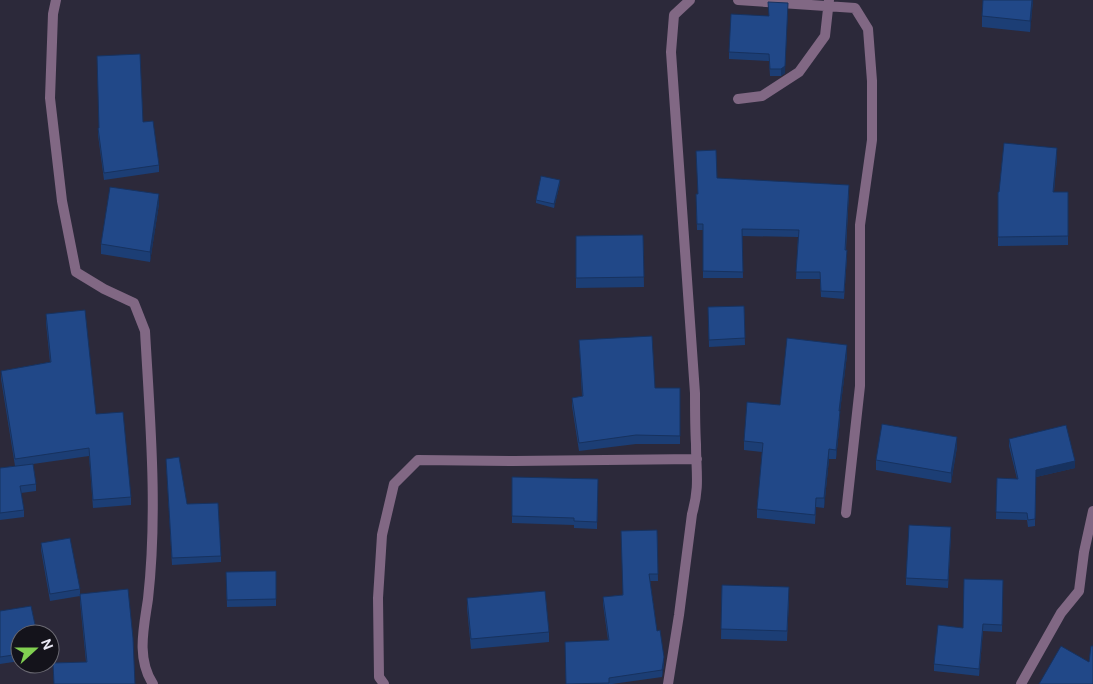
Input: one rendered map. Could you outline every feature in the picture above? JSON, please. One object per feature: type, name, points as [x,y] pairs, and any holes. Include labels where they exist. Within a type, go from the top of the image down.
[{"type":"street","points":[[56,0],[53,14],[50,98],[62,201],[76,272],[104,290],[134,303],[145,332],[154,524],[142,648],[147,675],[153,684]]},
{"type":"street","points":[[668,684],[698,480],[695,393],[671,52],[674,15],[690,0]]},
{"type":"street","points":[[738,0],[828,3],[854,8],[868,29],[872,80],[872,140],[860,225],[860,386],[846,513]]},
{"type":"street","points":[[738,99],[762,96],[799,72],[825,36],[828,3]]},
{"type":"street","points":[[384,684],[379,677],[378,598],[382,535],[394,484],[418,460],[524,462],[697,459]]},
{"type":"street","points":[[1022,684],[1060,613],[1079,591],[1084,552],[1093,511]]},
{"type":"building","points":[[983,0],[1032,0],[1030,21],[982,16]]},
{"type":"building","points":[[768,2],[788,3],[785,66],[781,69],[770,69],[769,54],[729,52],[731,14],[769,16]]},
{"type":"building","points":[[140,54],[143,122],[153,121],[159,165],[104,173],[98,128],[97,56]]},
{"type":"building","points":[[1004,143],[1057,148],[1053,192],[1068,192],[1068,236],[998,237],[998,192]]},
{"type":"building","points":[[716,150],[717,178],[849,185],[844,292],[821,291],[820,272],[796,272],[799,230],[742,229],[743,272],[703,271],[703,224],[697,224],[696,151]]},
{"type":"building","points":[[541,176],[560,180],[554,204],[536,200]]},
{"type":"building","points":[[110,187],[159,194],[150,252],[101,244]]},
{"type":"building","points":[[643,235],[644,277],[576,278],[576,236]]},
{"type":"building","points":[[744,306],[745,338],[709,340],[708,307]]},
{"type":"building","points":[[85,310],[96,414],[123,412],[131,497],[93,500],[89,448],[15,459],[1,371],[51,362],[46,314]]},
{"type":"building","points":[[652,336],[655,388],[680,388],[680,436],[636,435],[579,443],[572,398],[583,396],[579,340]]},
{"type":"building","points":[[787,338],[847,345],[836,450],[829,449],[824,498],[816,498],[815,515],[757,509],[763,443],[744,441],[747,402],[780,405]]},
{"type":"building","points":[[882,424],[957,437],[951,473],[876,460]]},
{"type":"building","points":[[1066,425],[1075,461],[1036,470],[1035,519],[1028,520],[1027,513],[996,512],[997,478],[1018,479],[1009,439]]},
{"type":"building","points":[[179,457],[187,504],[218,503],[221,556],[172,558],[166,459]]},
{"type":"building","points":[[33,464],[36,484],[20,486],[24,510],[0,513],[0,468]]},
{"type":"building","points":[[512,477],[598,479],[597,522],[574,521],[574,518],[512,516]]},
{"type":"building","points":[[909,525],[951,527],[948,580],[906,578]]},
{"type":"building","points":[[657,530],[658,574],[649,574],[657,631],[660,630],[664,657],[662,670],[609,678],[609,683],[566,684],[565,642],[609,640],[603,597],[623,595],[621,531]]},
{"type":"building","points":[[70,538],[80,589],[50,594],[41,543]]},
{"type":"building","points":[[276,571],[276,599],[227,600],[226,572]]},
{"type":"building","points":[[964,579],[1003,580],[1002,625],[983,624],[979,669],[934,664],[938,625],[963,628]]},
{"type":"building","points":[[722,585],[789,587],[787,631],[721,629]]},
{"type":"building","points":[[128,589],[135,684],[54,684],[54,674],[60,674],[60,663],[87,662],[80,594]]},
{"type":"building","points":[[545,591],[549,632],[471,639],[467,598]]},
{"type":"building","points":[[31,606],[35,624],[10,624],[10,656],[0,657],[0,611]]},
{"type":"building","points":[[1061,646],[1089,662],[1091,646],[1093,646],[1093,684],[1039,684]]}]
